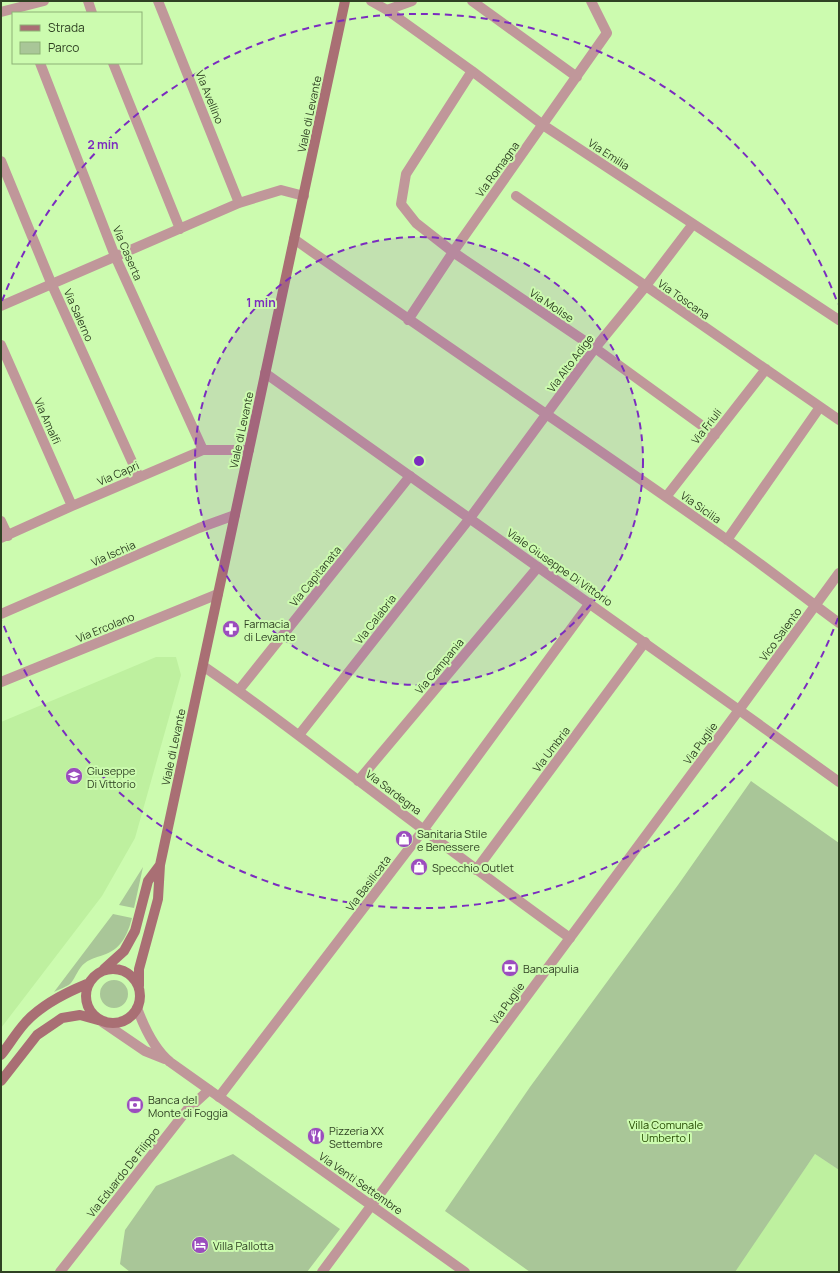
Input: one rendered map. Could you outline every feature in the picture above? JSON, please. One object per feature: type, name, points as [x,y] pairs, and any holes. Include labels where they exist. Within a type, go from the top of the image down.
[{"type":"main road","name":"Viale di Levante","points":[[138,986],[139,969],[158,899],[160,865],[345,1]]},
{"type":"main road","name":"Viale di Levante","points":[[103,970],[124,951],[132,938],[148,881],[160,865]]},
{"type":"main road","points":[[1,1081],[37,1035],[62,1018],[80,1014],[101,1021],[118,1023],[126,1020],[132,1015],[140,1000],[140,993],[134,978],[124,970],[111,968],[103,970],[91,978],[87,984],[85,992],[87,1005],[94,1016],[101,1021]]},
{"type":"main road","points":[[1,1055],[26,1022],[46,1005],[87,984]]},
{"type":"street","points":[[1,12],[19,10],[44,1]]},
{"type":"street","points":[[88,1],[92,12]]},
{"type":"street","name":"Via Avellino","points":[[158,1],[239,203]]},
{"type":"street","name":"Via Emilia","points":[[372,1],[387,10],[472,71],[543,125],[839,320]]},
{"type":"street","points":[[387,10],[412,1]]},
{"type":"street","points":[[472,1],[577,77]]},
{"type":"street","name":"Via Romagna","points":[[408,320],[453,252],[607,33],[591,1]]},
{"type":"street","name":"Via Caserta","points":[[40,64],[116,256],[203,450]]},
{"type":"street","points":[[113,64],[180,229]]},
{"type":"street","name":"Via Molise","points":[[472,71],[406,174],[401,204],[416,223],[453,252],[595,348],[714,434]]},
{"type":"street","name":"Via Salerno","points":[[1,161],[52,285],[139,477]]},
{"type":"street","points":[[1,306],[239,203],[281,190],[304,196]]},
{"type":"street","name":"Via Toscana","points":[[516,196],[839,420]]},
{"type":"street","name":"Via Alto Adige","points":[[470,518],[595,348],[646,287],[693,224]]},
{"type":"street","name":"Via Sicilia","points":[[294,239],[408,320],[666,497],[839,623]]},
{"type":"street","name":"Via Amalfi","points":[[1,345],[72,506]]},
{"type":"street","name":"Via Friuli","points":[[666,497],[766,369]]},
{"type":"street","name":"Viale Giuseppe Di Vittorio","points":[[265,373],[740,710],[837,777]]},
{"type":"street","points":[[727,540],[820,406]]},
{"type":"street","name":"Via Capri","points":[[4,537],[203,450],[249,450]]},
{"type":"street","name":"Via Capitanata","points":[[239,690],[410,476]]},
{"type":"street","name":"Via Ischia","points":[[1,614],[199,528],[235,515]]},
{"type":"street","name":"Via Calabria","points":[[299,735],[470,518]]},
{"type":"street","points":[[1,521],[4,537]]},
{"type":"street","name":"Via Campania","points":[[358,781],[538,567]]},
{"type":"street","name":"Vico Salento","points":[[740,710],[839,573]]},
{"type":"street","name":"Via Ercolano","points":[[1,682],[218,594]]},
{"type":"street","name":"Via Basilicata","points":[[219,1097],[424,829],[590,603]]},
{"type":"street","name":"Via Umbria","points":[[476,870],[645,642]]},
{"type":"street","name":"Via Sardegna","points":[[203,666],[239,690],[476,870],[570,938]]},
{"type":"street","name":"Via Puglie","points":[[322,1272],[740,710]]},
{"type":"street","name":"Via Venti Settembre","points":[[137,1008],[153,1041],[166,1059]]},
{"type":"street","name":"Via Venti Settembre","points":[[101,1021],[145,1051],[166,1059],[465,1272]]},
{"type":"street","name":"Via Eduardo De Filippo","points":[[60,1272],[186,1110],[209,1090]]},
{"type":"shaded area","points":[[156,657],[176,657],[181,675],[135,838],[102,896],[1,1028],[1,722]]},
{"type":"shaded area","points":[[815,1154],[839,1170],[839,1272],[734,1272]]},
{"type":"green space","name":"Villa Comunale Umberto I","points":[[751,781],[839,843],[839,1170],[815,1154],[735,1272],[530,1272],[445,1211],[530,1087],[678,885]]},
{"type":"green space","points":[[143,867],[134,908],[119,905]]},
{"type":"green space","points":[[113,914],[132,918],[124,939],[112,951],[87,961],[81,967],[71,983],[54,992]]},
{"type":"green space","points":[[114,980],[124,984],[128,994],[124,1004],[114,1008],[104,1004],[100,994],[104,984]]},
{"type":"green space","points":[[233,1154],[340,1229],[307,1272],[130,1272],[120,1264],[125,1230],[156,1186]]},
{"type":"place","name":"Farmacia di Levante","points":[[231,629]]},
{"type":"place","name":"Giuseppe Di Vittorio","points":[[74,776]]},
{"type":"place","name":"Sanitaria Stile e Benessere","points":[[404,839]]},
{"type":"place","name":"Specchio Outlet","points":[[419,867]]},
{"type":"place","name":"Bancapulia","points":[[510,968]]},
{"type":"place","name":"Banca del Monte di Foggia","points":[[135,1105]]},
{"type":"place","name":"Pizzeria XX Settembre","points":[[316,1136]]},
{"type":"place","name":"Villa Pallotta","points":[[200,1245]]}]
